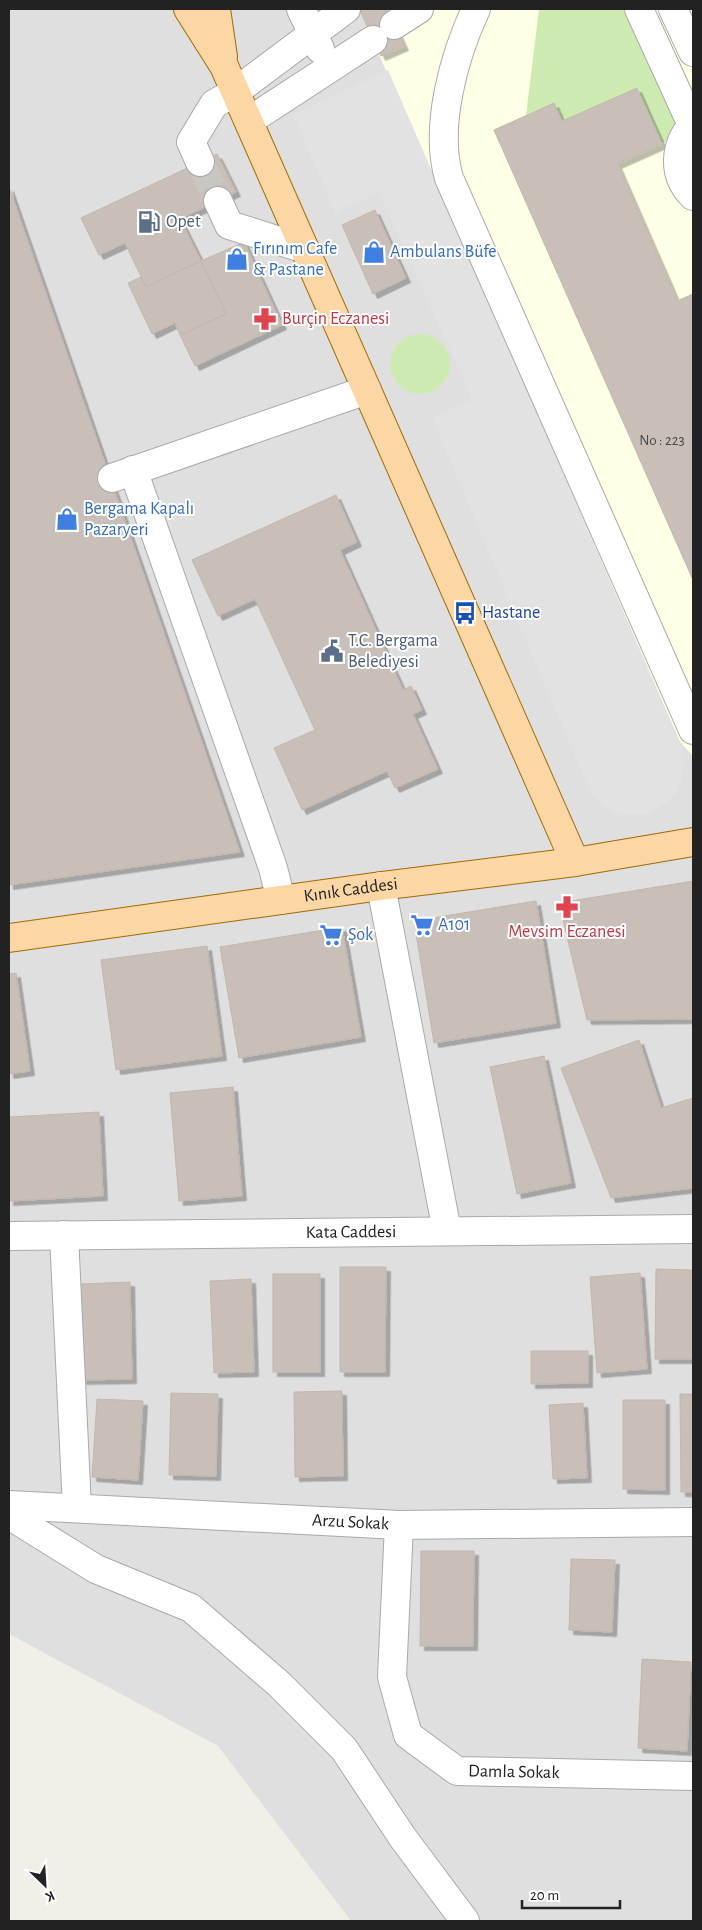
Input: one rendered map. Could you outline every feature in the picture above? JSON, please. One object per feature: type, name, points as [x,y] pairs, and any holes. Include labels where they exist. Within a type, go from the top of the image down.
[{"type":"main road","points":[[188,9],[224,66],[575,862]]},
{"type":"main road","points":[[216,9],[224,66]]},
{"type":"main road","name":"Kınık Caddesi","points":[[9,938],[381,886],[575,862],[693,842]]},
{"type":"street","points":[[301,9],[328,69]]},
{"type":"street","points":[[200,162],[191,142],[214,104],[235,92],[346,9]]},
{"type":"street","points":[[248,121],[419,9]]},
{"type":"street","points":[[476,9],[458,50],[451,79],[444,134],[443,159],[446,169],[693,730]]},
{"type":"street","points":[[639,9],[693,124],[683,138],[678,153],[678,169],[683,183],[693,196]]},
{"type":"street","points":[[673,9],[693,52]]},
{"type":"street","points":[[218,201],[229,225],[305,250]]},
{"type":"street","points":[[281,900],[273,868],[123,474],[367,390]]},
{"type":"street","points":[[381,886],[447,1231]]},
{"type":"street","name":"Kata Caddesi","points":[[9,1236],[693,1229]]},
{"type":"street","points":[[64,1235],[77,1508]]},
{"type":"street","name":"Arzu Sokak","points":[[9,1505],[399,1524],[693,1522]]},
{"type":"street","points":[[9,1515],[96,1569],[191,1608],[279,1684],[344,1749],[403,1838],[465,1921]]},
{"type":"street","name":"Damla Sokak","points":[[399,1524],[392,1677],[408,1735],[457,1771],[693,1776]]},
{"type":"shaded area","points":[[9,9],[693,9],[693,1921],[351,1921],[218,1746],[9,1634]]},
{"type":"shaded area","points":[[359,9],[693,9],[693,756],[680,742]]},
{"type":"shaded area","points":[[388,70],[680,742],[684,759],[683,776],[677,791],[669,801],[650,813],[628,815],[617,813],[599,802],[589,790],[432,418],[472,399],[379,192],[335,213],[293,115]]},
{"type":"green space","points":[[539,9],[631,9],[681,116],[671,137],[662,144],[637,88],[562,121],[554,103],[526,115]]},
{"type":"green space","points":[[414,334],[426,334],[437,339],[445,347],[450,358],[448,376],[437,389],[426,394],[414,394],[403,389],[395,381],[390,370],[390,358],[395,347],[403,339]]},
{"type":"building","points":[[359,9],[387,9],[404,46],[381,56]]},
{"type":"building","points":[[637,88],[662,144],[617,164],[677,301],[693,294],[693,580],[494,130],[554,103],[562,121]]},
{"type":"building","points":[[217,154],[236,192],[180,219],[201,261],[146,287],[125,243],[99,255],[81,218]]},
{"type":"building","name":"Bergama Kapalı Pazaryeri","points":[[9,187],[240,852],[9,885]]},
{"type":"building","name":"Ambulans Büfe","points":[[375,210],[406,278],[373,294],[342,225]]},
{"type":"building","points":[[244,242],[282,325],[195,366],[180,335],[226,314],[201,261]]},
{"type":"building","points":[[201,261],[226,314],[180,335],[175,323],[152,334],[128,283],[141,277],[146,287]]},
{"type":"building","name":"T.C. Bergama Belediyesi","points":[[336,495],[357,542],[340,550],[403,690],[411,686],[422,710],[413,714],[438,769],[395,788],[387,771],[302,810],[274,748],[315,730],[255,599],[218,616],[192,560]]},
{"type":"building","points":[[693,881],[693,1019],[587,1020],[559,903]]},
{"type":"building","points":[[536,901],[556,1023],[434,1043],[414,921]]},
{"type":"building","points":[[342,927],[361,1037],[239,1058],[220,947]]},
{"type":"building","points":[[207,946],[222,1056],[116,1070],[101,960]]},
{"type":"building","points":[[16,973],[30,1071],[9,1074],[9,974]]},
{"type":"building","points":[[639,1040],[661,1108],[693,1098],[693,1188],[611,1198],[561,1068]]},
{"type":"building","points":[[544,1056],[571,1183],[517,1194],[490,1067]]},
{"type":"building","points":[[233,1087],[242,1196],[179,1201],[170,1093]]},
{"type":"building","points":[[99,1112],[103,1196],[9,1201],[9,1117]]},
{"type":"building","points":[[340,1267],[386,1267],[385,1372],[340,1372]]},
{"type":"building","points":[[656,1269],[693,1270],[693,1359],[655,1359]]},
{"type":"building","points":[[640,1273],[647,1369],[597,1373],[590,1277]]},
{"type":"building","points":[[273,1274],[320,1274],[320,1372],[273,1372]]},
{"type":"building","points":[[251,1279],[254,1372],[214,1373],[210,1281]]},
{"type":"building","points":[[130,1282],[132,1379],[82,1380],[80,1284]]},
{"type":"building","points":[[531,1351],[588,1351],[588,1383],[531,1384]]},
{"type":"building","points":[[342,1391],[343,1476],[295,1477],[294,1392]]},
{"type":"building","points":[[171,1393],[218,1394],[216,1476],[169,1475]]},
{"type":"building","points":[[680,1394],[693,1394],[693,1492],[681,1492]]},
{"type":"building","points":[[97,1399],[143,1401],[138,1480],[92,1477]]},
{"type":"building","points":[[623,1400],[665,1400],[665,1490],[623,1489]]},
{"type":"building","points":[[583,1403],[587,1478],[553,1479],[549,1405]]},
{"type":"building","points":[[421,1551],[474,1551],[473,1646],[420,1646]]},
{"type":"building","points":[[571,1559],[615,1560],[612,1632],[569,1630]]},
{"type":"building","points":[[642,1659],[691,1662],[687,1751],[638,1748]]},
{"type":"tunnel","points":[[200,162],[218,201]]},
{"type":"place","name":"Opet","points":[[149,222]]},
{"type":"place","name":"Ambulans Büfe","points":[[374,252]]},
{"type":"place","name":"Fırınım Cafe & Pastane","points":[[237,259]]},
{"type":"place","name":"Burçin Eczanesi","points":[[265,319]]},
{"type":"place","name":"Bergama Kapalı Pazaryeri","points":[[67,519]]},
{"type":"place","name":"Hastane","points":[[465,613]]},
{"type":"place","name":"T.C. Bergama Belediyesi","points":[[332,651]]},
{"type":"place","name":"Mevsim Eczanesi","points":[[567,907]]},
{"type":"place","name":"A101","points":[[422,925]]},
{"type":"place","name":"Şok","points":[[331,935]]}]
